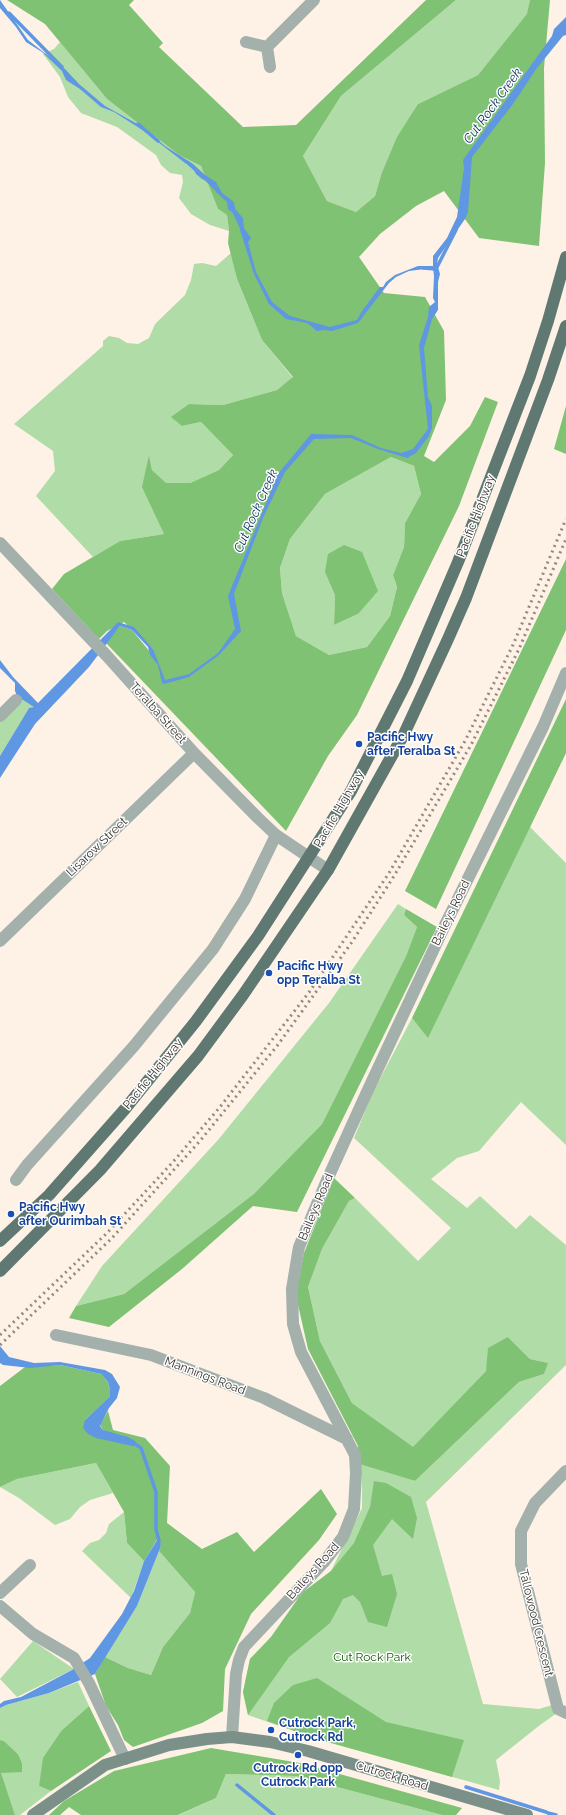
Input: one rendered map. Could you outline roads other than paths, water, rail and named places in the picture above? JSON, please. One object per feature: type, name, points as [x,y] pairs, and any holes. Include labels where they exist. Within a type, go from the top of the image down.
[{"type":"main road","name":"Pacific Highway","points":[[0,1241],[49,1195],[125,1109],[196,1021],[258,936],[351,791],[407,681],[452,576],[530,376],[548,321],[566,256]]},
{"type":"main road","name":"Pacific Highway","points":[[0,1271],[100,1170],[194,1061],[243,995],[328,870],[404,734],[454,626],[548,380],[566,326]]},
{"type":"street","points":[[267,47],[314,0]]},
{"type":"street","points":[[246,42],[267,47]]},
{"type":"street","points":[[267,47],[270,67]]},
{"type":"street","name":"Teralba Street","points":[[0,543],[107,656],[194,753],[276,835],[328,870]]},
{"type":"street","name":"Baileys Road","points":[[232,1737],[236,1674],[244,1647],[324,1562],[343,1537],[354,1509],[356,1473],[355,1455],[301,1352],[293,1324],[292,1289],[299,1247],[327,1180],[367,1092],[445,925],[543,727],[566,673]]},
{"type":"street","points":[[0,716],[16,700]]},
{"type":"street","name":"Lisarow Street","points":[[0,941],[194,753]]},
{"type":"street","points":[[16,1180],[27,1165],[134,1046],[213,949],[245,899],[276,835]]},
{"type":"street","name":"Mannings Road","points":[[56,1335],[152,1355],[264,1398],[347,1439]]},
{"type":"street","name":"Tallowood Crescent","points":[[566,1471],[535,1503],[521,1531],[521,1564],[558,1709],[566,1713]]},
{"type":"street","points":[[0,1593],[30,1565]]},
{"type":"street","points":[[0,1606],[33,1634],[74,1658],[89,1683],[125,1759]]},
{"type":"street","name":"Cutrock Road","points":[[33,1815],[105,1765],[188,1741],[232,1737],[270,1742],[308,1751],[527,1815]]},
{"type":"water","points":[[0,0],[28,40],[65,69],[79,84],[105,106],[141,126],[165,146],[193,164],[205,175],[216,182],[222,193],[234,202],[235,209],[243,218],[244,228],[251,238],[248,242],[256,272],[272,302],[290,316],[330,327],[357,320],[380,287],[383,287],[386,282],[395,275],[418,266],[433,266],[433,256],[447,238],[457,217],[464,168],[463,160],[552,36],[554,29],[566,17],[566,35],[563,36],[537,68],[513,104],[472,157],[468,212],[465,219],[438,258],[437,264],[440,274],[438,282],[438,310],[432,319],[424,348],[428,397],[432,406],[432,428],[429,436],[416,453],[407,458],[378,449],[351,438],[314,439],[285,472],[263,518],[234,594],[241,631],[219,655],[189,677],[164,684],[162,683],[158,665],[150,655],[148,647],[132,630],[120,626],[89,667],[35,724],[0,778],[0,756],[29,708],[34,707],[17,696],[15,691],[15,683],[0,668],[0,660],[13,677],[38,703],[118,622],[134,627],[153,649],[165,680],[189,674],[218,653],[235,629],[228,596],[278,474],[311,434],[352,435],[381,448],[401,453],[413,449],[428,429],[419,345],[428,317],[429,307],[435,302],[433,298],[433,268],[409,271],[396,277],[389,283],[358,323],[332,331],[317,331],[307,323],[286,319],[269,304],[254,274],[240,230],[241,223],[238,217],[228,209],[227,202],[216,192],[217,187],[202,179],[196,174],[192,166],[185,163],[144,131],[114,112],[101,107],[80,89],[66,80],[62,71],[42,52],[26,42],[0,8]]},
{"type":"water","points":[[0,1346],[9,1357],[34,1363],[60,1362],[105,1370],[112,1374],[120,1387],[117,1398],[109,1408],[100,1426],[103,1430],[128,1437],[135,1441],[141,1448],[96,1438],[88,1434],[83,1428],[85,1420],[110,1396],[108,1382],[101,1374],[60,1365],[31,1368],[3,1365],[0,1363]]},
{"type":"water","points":[[159,1537],[161,1546],[137,1606],[95,1674],[49,1693],[0,1708],[0,1704],[4,1701],[21,1697],[72,1670],[90,1658],[122,1614],[134,1591],[144,1561]]},
{"type":"waterway","points":[[9,13],[62,67]]},
{"type":"waterway","points":[[138,124],[158,141]]},
{"type":"waterway","points":[[187,162],[197,171]]},
{"type":"waterway","points":[[205,178],[219,192]]},
{"type":"waterway","points":[[234,211],[243,231]]},
{"type":"waterway","name":"Cut Rock Creek","points":[[436,269],[456,230]]},
{"type":"waterway","points":[[423,268],[436,269]]},
{"type":"waterway","name":"Cut Rock Creek","points":[[138,1446],[141,1448],[156,1492],[156,1529],[159,1541]]},
{"type":"waterway","points":[[237,1785],[274,1815]]},
{"type":"waterway","points":[[466,1787],[546,1812]]},
{"type":"waterway","points":[[548,1813],[556,1815]]},
{"type":"railway","points":[[0,1335],[107,1233],[172,1163],[220,1107],[310,991],[389,873],[465,741],[513,645],[566,519]]},
{"type":"railway","points":[[0,1345],[111,1239],[200,1141],[277,1046],[352,942],[394,876],[471,745],[519,649],[566,539]]},
{"type":"place","name":"Pacific Hwy after Teralba St","points":[[359,744]]},
{"type":"place","name":"Pacific Hwy opp Teralba St","points":[[269,973]]},
{"type":"place","name":"Pacific Hwy after Ourimbah St","points":[[11,1214]]},
{"type":"place","name":"Cutrock Park, Cutrock Rd","points":[[271,1730]]},
{"type":"place","name":"Cutrock Rd opp Cutrock Park","points":[[298,1755]]},
{"type":"park label","name":"Cut Rock Park","points":[[372,1657]]}]
